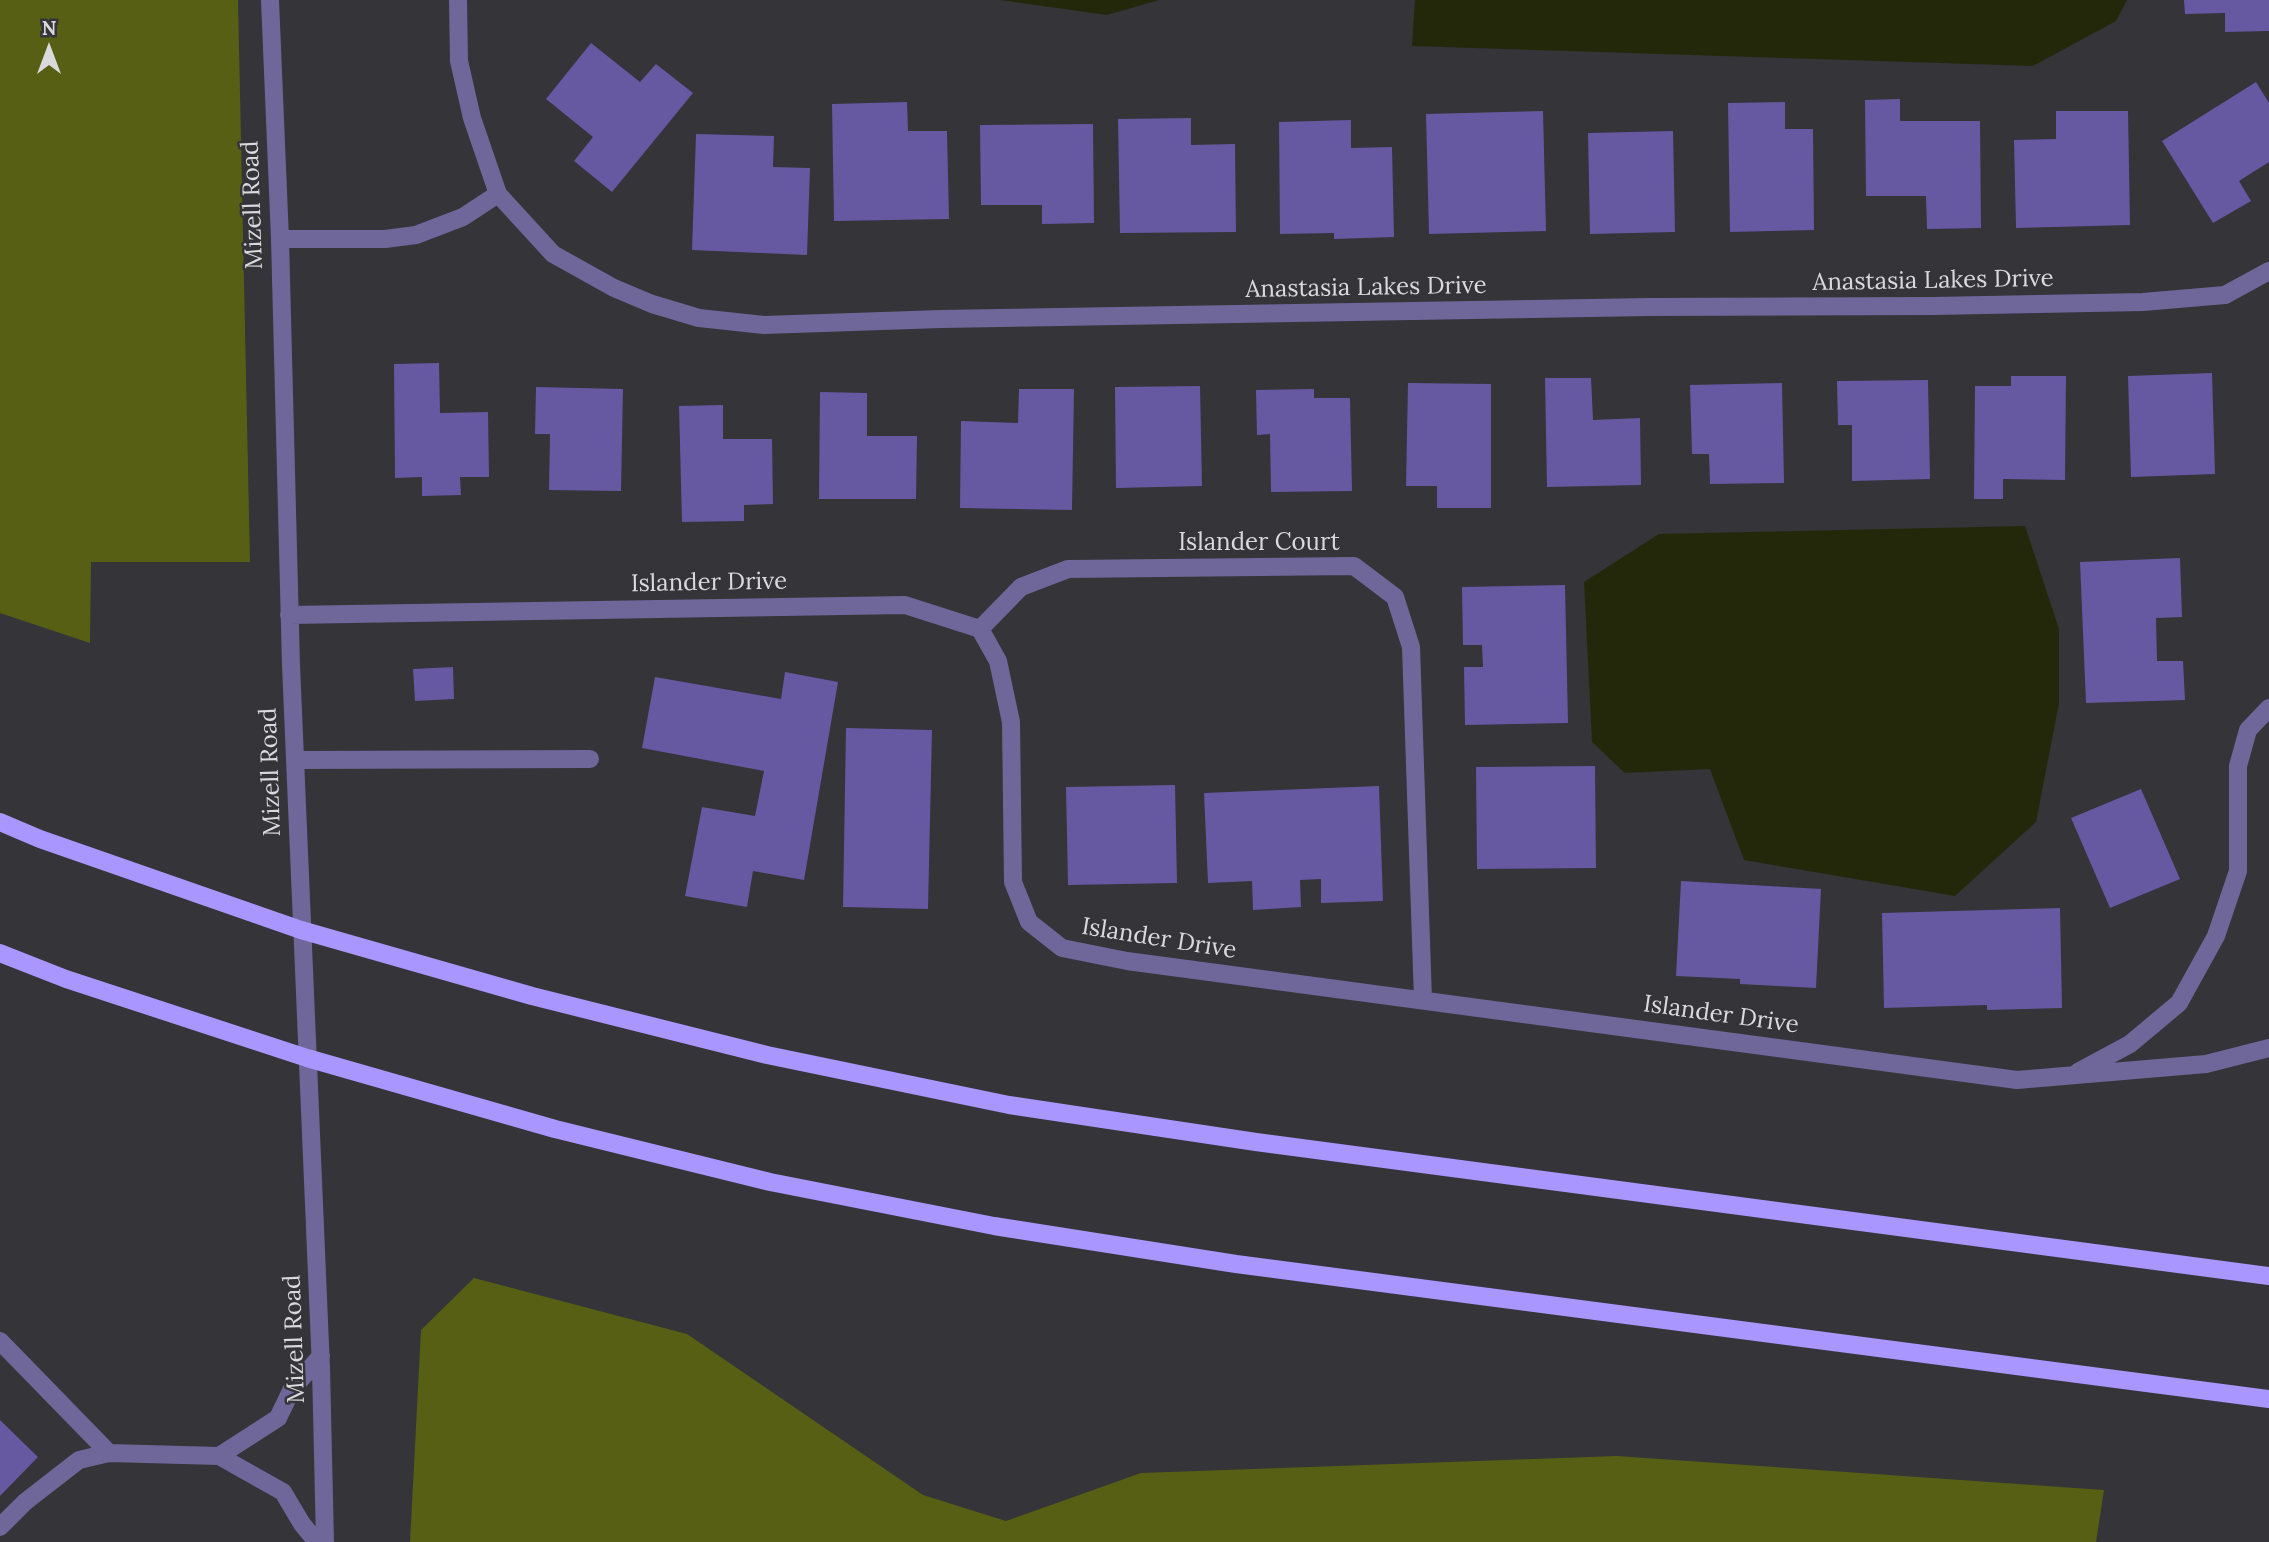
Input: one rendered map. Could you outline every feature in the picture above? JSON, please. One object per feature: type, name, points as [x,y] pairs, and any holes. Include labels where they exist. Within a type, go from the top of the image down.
[{"type":"main road","points":[[0,822],[40,839],[301,930],[532,996],[767,1055],[1009,1105],[1270,1144],[2269,1276]]},
{"type":"main road","points":[[0,953],[66,979],[307,1058],[555,1129],[770,1182],[994,1226],[1236,1264],[2269,1399]]},
{"type":"street","name":"Mizell Road","points":[[270,0],[280,239],[289,615],[321,1356],[325,1542]]},
{"type":"street","name":"Anastasia Lakes Drive","points":[[458,0],[459,61],[472,118],[499,194],[553,254],[614,288],[652,304],[699,317],[764,325],[941,319],[1649,307],[2143,302],[2225,295],[2269,271]]},
{"type":"street","points":[[280,239],[385,239],[416,234],[463,217],[499,194]]},
{"type":"street","name":"Islander Court","points":[[980,629],[1021,587],[1068,569],[1354,566],[1395,597],[1411,647],[1423,1000]]},
{"type":"street","name":"Islander Drive","points":[[289,615],[905,604],[980,629],[998,661],[1011,722],[1013,882],[1029,922],[1062,948],[1127,961],[2017,1080],[2206,1064],[2269,1048]]},
{"type":"street","points":[[2072,1076],[2130,1044],[2179,1003],[2216,936],[2238,872],[2238,766],[2248,730],[2269,708]]},
{"type":"street","points":[[295,760],[590,759]]},
{"type":"street","points":[[0,1341],[109,1453]]},
{"type":"street","points":[[219,1456],[278,1418],[292,1389],[321,1356]]},
{"type":"street","points":[[0,1527],[25,1502],[79,1460],[109,1453],[219,1456],[283,1492],[302,1524],[317,1542]]},
{"type":"green space","points":[[0,0],[238,0],[250,562],[91,562],[90,643],[0,613]]},
{"type":"green space","points":[[474,1278],[687,1334],[923,1495],[1006,1521],[1141,1473],[1617,1456],[2104,1490],[2096,1542],[410,1542],[421,1330]]},
{"type":"shaded area","points":[[1000,0],[1159,0],[1107,15]]},
{"type":"shaded area","points":[[1415,0],[2127,0],[2116,21],[2033,66],[1412,46]]},
{"type":"shaded area","points":[[2025,526],[2059,629],[2059,703],[2036,822],[1955,896],[1744,860],[1710,769],[1625,773],[1592,742],[1584,582],[1659,534]]},
{"type":"building","points":[[2184,0],[2269,0],[2269,31],[2225,32],[2225,13],[2185,14]]},
{"type":"building","points":[[591,43],[640,82],[656,64],[693,93],[612,192],[574,161],[593,137],[546,99]]},
{"type":"building","points":[[2256,82],[2269,103],[2269,162],[2239,181],[2251,201],[2213,223],[2162,141]]},
{"type":"building","points":[[1900,99],[1900,121],[1980,121],[1981,228],[1927,229],[1926,196],[1866,196],[1865,100]]},
{"type":"building","points":[[907,102],[908,131],[947,131],[949,219],[834,221],[832,104]]},
{"type":"building","points":[[1785,102],[1785,129],[1813,129],[1814,230],[1730,232],[1728,103]]},
{"type":"building","points":[[1543,111],[1546,231],[1429,234],[1426,114]]},
{"type":"building","points":[[2056,111],[2128,111],[2130,225],[2016,228],[2014,140],[2056,139]]},
{"type":"building","points":[[1191,118],[1191,145],[1235,144],[1236,232],[1120,233],[1118,119]]},
{"type":"building","points":[[1351,120],[1351,148],[1392,147],[1394,237],[1334,239],[1334,233],[1280,234],[1279,122]]},
{"type":"building","points":[[1093,124],[1094,223],[1042,224],[1042,205],[981,205],[980,125]]},
{"type":"building","points":[[1673,131],[1675,232],[1590,234],[1588,133]]},
{"type":"building","points":[[696,134],[774,136],[773,167],[810,168],[807,255],[692,250]]},
{"type":"building","points":[[439,363],[440,413],[488,412],[489,477],[460,477],[461,495],[422,496],[422,477],[395,478],[394,364]]},
{"type":"building","points":[[2212,373],[2215,474],[2131,477],[2128,376]]},
{"type":"building","points":[[2011,376],[2066,376],[2065,480],[2003,479],[2003,499],[1974,499],[1975,386],[2011,386]]},
{"type":"building","points":[[1545,378],[1591,378],[1593,420],[1640,418],[1641,485],[1547,487]]},
{"type":"building","points":[[1928,380],[1930,479],[1852,481],[1852,425],[1838,425],[1837,381]]},
{"type":"building","points":[[1408,383],[1491,384],[1491,508],[1437,508],[1437,486],[1406,486]]},
{"type":"building","points":[[1782,383],[1784,483],[1710,484],[1709,454],[1692,454],[1690,385]]},
{"type":"building","points":[[1200,386],[1202,486],[1116,488],[1115,387]]},
{"type":"building","points":[[536,387],[623,389],[621,491],[549,490],[550,434],[535,434]]},
{"type":"building","points":[[1019,389],[1074,389],[1072,510],[960,508],[961,421],[1018,423]]},
{"type":"building","points":[[1314,389],[1314,398],[1350,398],[1352,491],[1271,492],[1270,434],[1257,435],[1256,390]]},
{"type":"building","points":[[820,392],[867,393],[867,436],[917,436],[916,499],[819,499]]},
{"type":"building","points":[[723,405],[723,439],[772,439],[773,504],[744,505],[744,521],[682,522],[679,406]]},
{"type":"building","points":[[2180,558],[2182,617],[2156,618],[2157,661],[2183,661],[2185,700],[2086,703],[2080,562]]},
{"type":"building","points":[[1565,585],[1568,723],[1465,725],[1464,667],[1483,667],[1482,645],[1463,645],[1462,587]]},
{"type":"building","points":[[453,667],[454,699],[415,701],[413,669]]},
{"type":"building","points":[[785,672],[838,682],[804,880],[753,871],[747,907],[685,896],[702,807],[755,816],[764,771],[642,748],[655,677],[781,699]]},
{"type":"building","points":[[846,728],[932,730],[928,909],[843,907]]},
{"type":"building","points":[[1595,766],[1596,868],[1477,869],[1476,767]]},
{"type":"building","points":[[1175,785],[1177,883],[1068,885],[1066,787]]},
{"type":"building","points":[[1379,786],[1383,901],[1321,903],[1321,879],[1300,880],[1301,907],[1253,910],[1252,881],[1208,883],[1204,793]]},
{"type":"building","points":[[2141,789],[2180,879],[2110,908],[2071,818]]},
{"type":"building","points":[[1681,881],[1821,889],[1816,988],[1740,984],[1740,979],[1676,976]]},
{"type":"building","points":[[2060,908],[2062,1008],[1987,1010],[1987,1005],[1884,1008],[1882,913]]},
{"type":"building","points":[[0,1420],[38,1457],[0,1496]]}]
